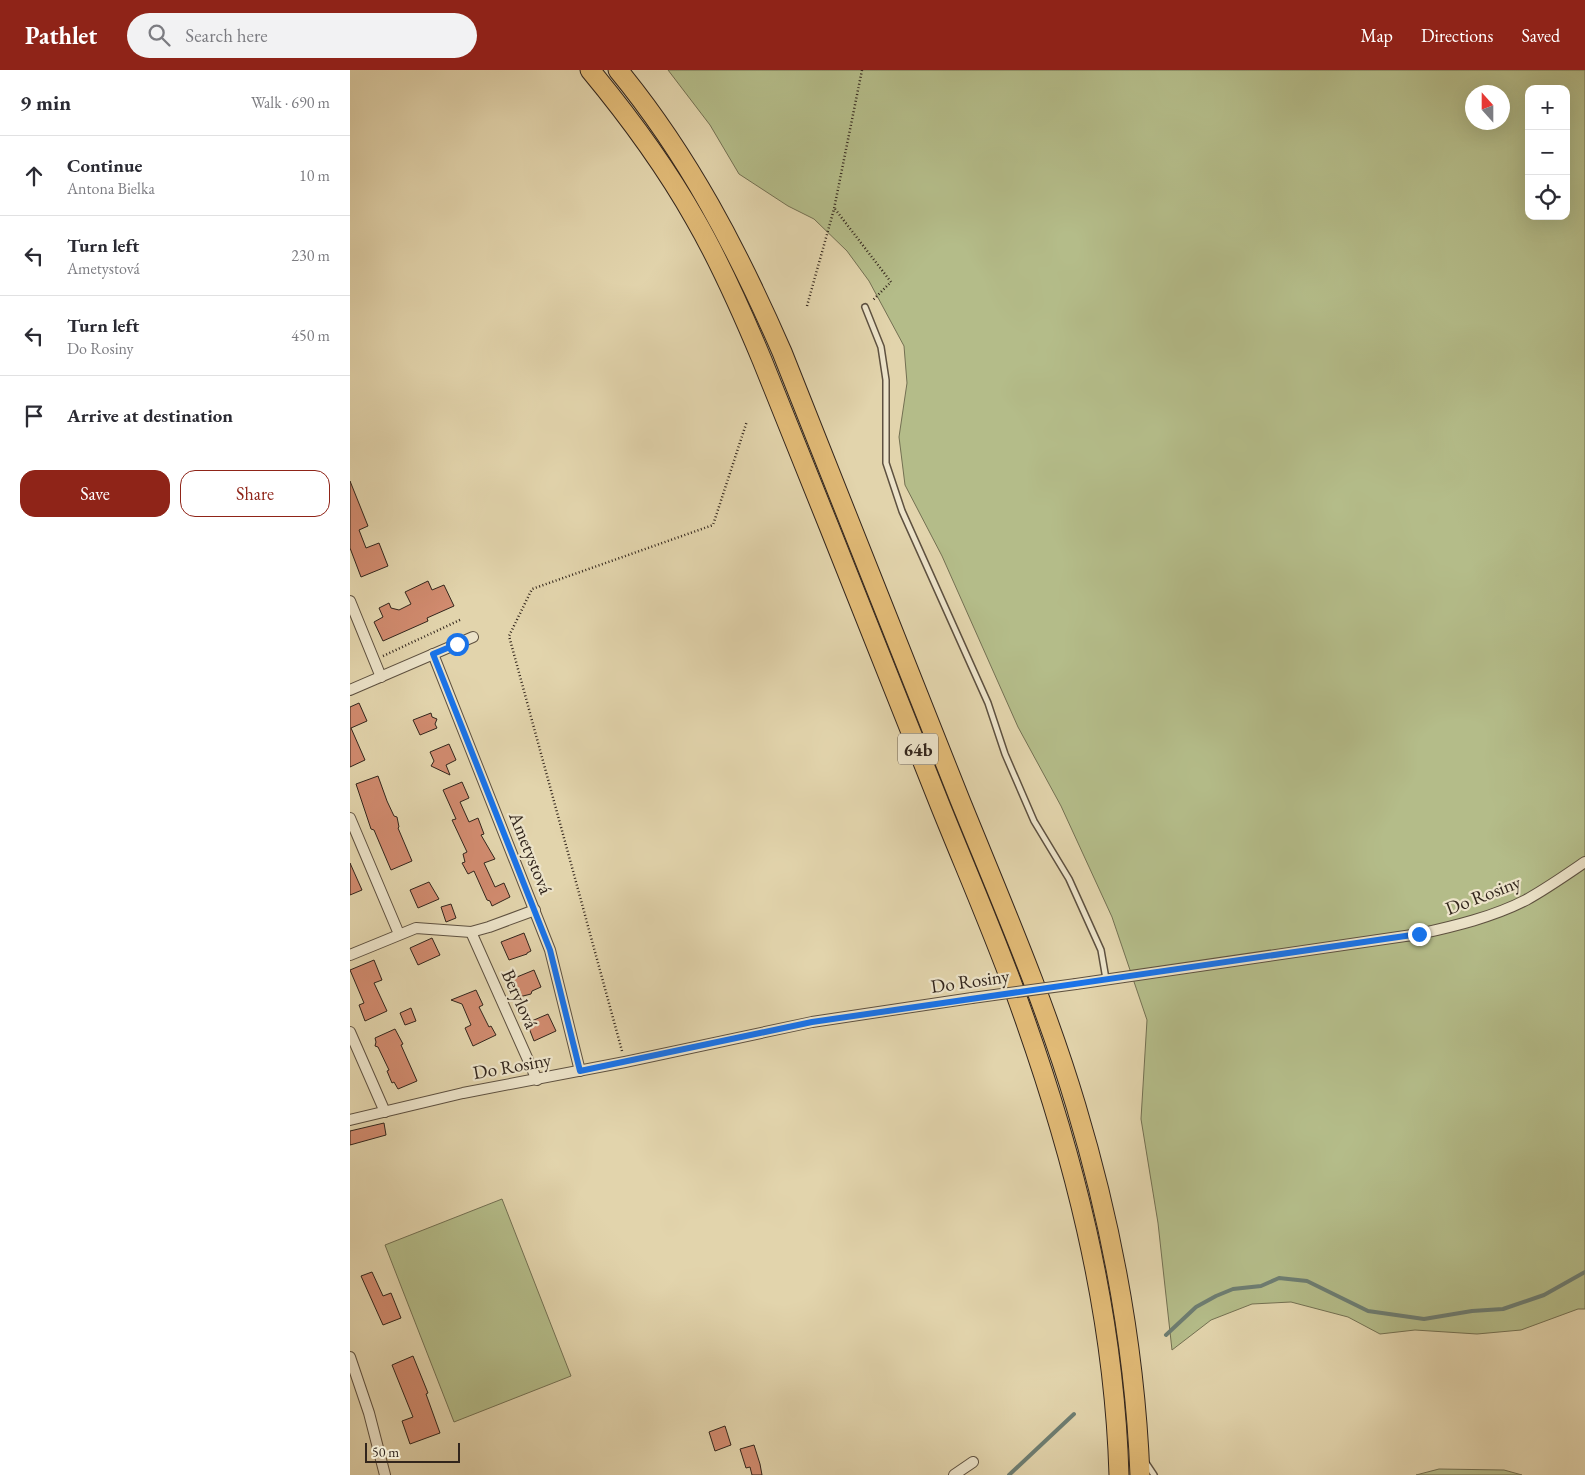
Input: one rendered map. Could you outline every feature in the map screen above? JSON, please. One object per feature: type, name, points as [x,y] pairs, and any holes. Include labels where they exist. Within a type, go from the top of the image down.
[{"type":"highway","name":"64b","points":[[590,70],[641,134],[696,219],[741,310],[1014,989],[1056,1113],[1086,1222],[1097,1275],[1106,1334],[1114,1404],[1119,1475]]},
{"type":"highway","name":"64b","points":[[618,70],[657,120],[686,164],[713,209],[761,303],[1034,982],[1076,1104],[1106,1217],[1126,1320],[1140,1475]]},
{"type":"street","points":[[350,601],[381,677]]},
{"type":"street","points":[[350,690],[472,637]]},
{"type":"street","name":"Ametystová","points":[[433,654],[550,950],[580,1071]]},
{"type":"street","points":[[350,818],[399,934]]},
{"type":"street","name":"Do Rosiny","points":[[350,1120],[463,1093],[537,1080],[812,1022],[1410,935],[1451,927],[1492,914],[1525,900],[1585,862]]},
{"type":"street","points":[[350,955],[416,928],[471,932],[535,910]]},
{"type":"street","name":"Berylová","points":[[471,932],[537,1080]]},
{"type":"street","points":[[350,1032],[385,1112]]},
{"type":"street","points":[[350,1357],[369,1413],[385,1475]]},
{"type":"street","points":[[954,1475],[973,1462]]},
{"type":"lane","points":[[865,307],[881,347],[886,380],[886,463],[902,511],[988,703],[1005,754],[1034,821],[1069,879],[1101,950],[1107,980]]},
{"type":"lane","points":[[1139,1452],[1154,1475]]},
{"type":"path","points":[[807,306],[834,209],[862,70]]},
{"type":"path","points":[[834,209],[891,282],[865,307]]},
{"type":"path","points":[[625,1062],[509,636],[532,589],[713,525],[747,421]]},
{"type":"path","points":[[381,657],[462,618]]},
{"type":"green space","points":[[668,70],[1585,70],[1585,1309],[1578,1309],[1521,1330],[1477,1334],[1415,1330],[1380,1334],[1348,1317],[1291,1302],[1252,1304],[1211,1320],[1172,1350],[1158,1223],[1141,1119],[1147,1020],[1112,917],[1061,806],[1018,727],[942,556],[905,485],[899,437],[907,383],[904,346],[869,281],[847,251],[814,219],[788,206],[739,174],[710,125]]},
{"type":"green space","points":[[502,1199],[571,1376],[454,1422],[385,1245]]},
{"type":"green space","points":[[1439,1469],[1504,1470],[1522,1475],[1416,1475]]},
{"type":"building","points":[[350,481],[368,526],[359,530],[366,548],[379,543],[388,566],[361,577],[350,548]]},
{"type":"building","points":[[428,581],[432,590],[444,585],[454,606],[427,618],[428,621],[383,641],[374,622],[383,617],[379,608],[389,603],[391,608],[399,610],[411,604],[405,592]]},
{"type":"building","points":[[359,703],[367,721],[351,728],[365,760],[350,767],[350,707]]},
{"type":"building","points":[[431,713],[432,717],[437,719],[435,724],[437,728],[420,735],[413,720]]},
{"type":"building","points":[[449,744],[456,760],[446,765],[450,775],[431,766],[434,761],[430,752]]},
{"type":"building","points":[[378,776],[387,801],[394,816],[397,817],[398,828],[412,861],[391,870],[374,830],[371,829],[356,784]]},
{"type":"building","points":[[462,782],[469,798],[460,802],[469,822],[478,818],[484,834],[481,835],[495,859],[484,863],[495,887],[504,883],[510,897],[492,906],[490,901],[487,900],[474,871],[468,874],[462,863],[465,862],[463,854],[467,852],[452,820],[456,819],[443,790]]},
{"type":"building","points":[[350,863],[362,890],[350,895]]},
{"type":"building","points":[[429,882],[439,899],[418,908],[410,890]]},
{"type":"building","points":[[451,904],[456,918],[446,922],[441,907]]},
{"type":"building","points":[[524,933],[531,951],[509,960],[501,942]]},
{"type":"building","points":[[432,938],[440,955],[418,965],[410,948]]},
{"type":"building","points":[[374,960],[382,980],[374,983],[387,1011],[365,1021],[359,1005],[364,1003],[350,970]]},
{"type":"building","points":[[534,970],[541,987],[532,991],[531,994],[519,997],[512,979]]},
{"type":"building","points":[[476,990],[483,1005],[479,1007],[489,1027],[491,1026],[496,1035],[473,1046],[465,1028],[471,1025],[462,1004],[451,1000]]},
{"type":"building","points":[[411,1008],[416,1021],[405,1025],[400,1013]]},
{"type":"building","points":[[548,1014],[556,1031],[534,1041],[527,1023]]},
{"type":"building","points":[[395,1029],[403,1044],[401,1045],[417,1081],[398,1089],[394,1082],[392,1083],[387,1071],[389,1070],[378,1047],[375,1046],[375,1038]]},
{"type":"building","points":[[384,1123],[386,1135],[350,1145],[350,1131]]},
{"type":"building","points":[[372,1272],[383,1296],[391,1293],[401,1318],[383,1325],[361,1276]]},
{"type":"building","points":[[413,1356],[428,1393],[426,1394],[440,1433],[410,1444],[402,1421],[413,1417],[392,1365]]},
{"type":"building","points":[[725,1426],[731,1445],[715,1451],[709,1432]]},
{"type":"building","points":[[754,1445],[762,1475],[752,1475],[750,1467],[746,1468],[740,1449]]},
{"type":"waterway","points":[[1166,1335],[1196,1307],[1216,1296],[1233,1289],[1261,1286],[1279,1278],[1307,1281],[1368,1311],[1424,1319],[1472,1311],[1503,1309],[1544,1295],[1585,1272]]},
{"type":"waterway","points":[[1009,1475],[1074,1414]]},
{"type":"route","points":[[457,644],[433,654],[550,950],[580,1071],[812,1022],[1419,934]]}]
